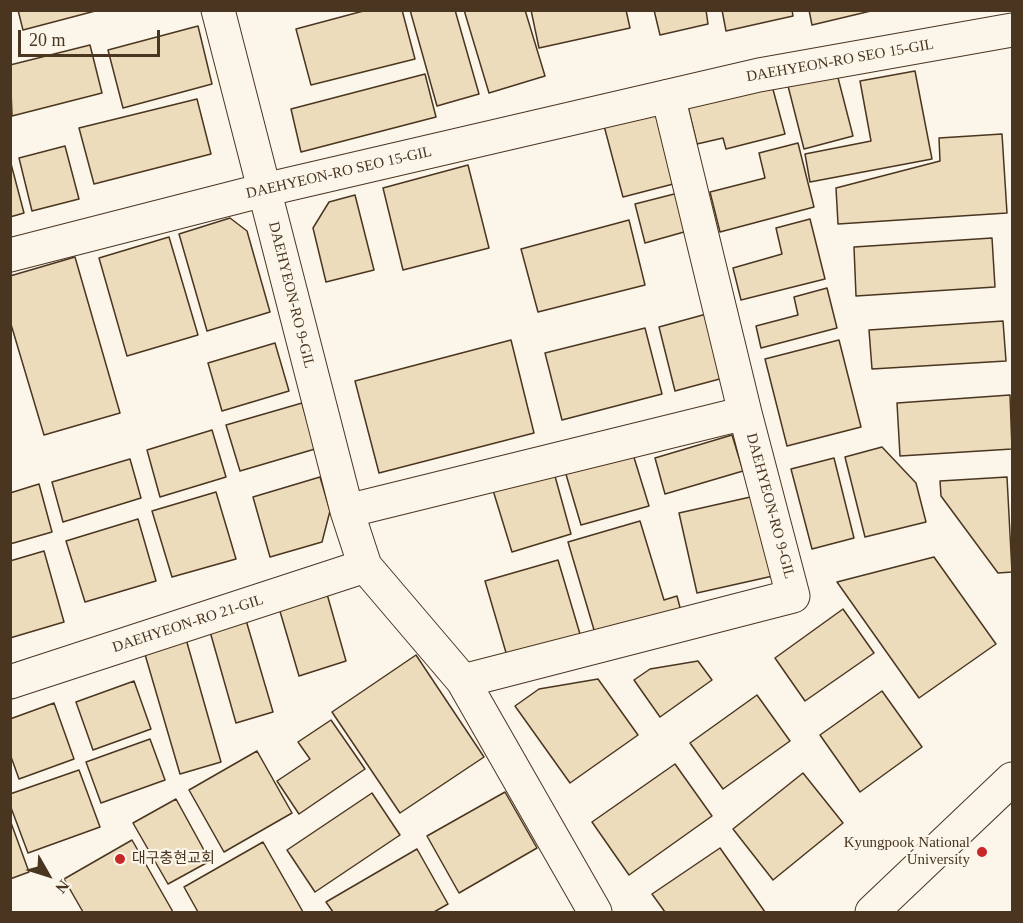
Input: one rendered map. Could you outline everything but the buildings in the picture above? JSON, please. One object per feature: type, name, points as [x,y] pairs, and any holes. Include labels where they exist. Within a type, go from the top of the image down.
[{"type":"street","name":"DAEHYEON-RO 9-GIL","points":[[218,10],[346,510],[365,566],[463,681],[586,909]]},
{"type":"street","name":"DAEHYEON-RO SEO 15-GIL","points":[[10,255],[264,190],[759,75],[1012,30]]},
{"type":"street","points":[[668,96],[745,413]]},
{"type":"street","name":"DAEHYEON-RO 9-GIL","points":[[346,510],[745,413],[794,596],[463,681]]},
{"type":"street","name":"DAEHYEON-RO 21-GIL","points":[[10,682],[365,566]]},
{"type":"street","points":[[872,912],[1012,779]]},
{"type":"place","name":"Kyungpook National University","points":[[982,852]]},
{"type":"place","name":"대구충현교회","points":[[120,859]]}]
